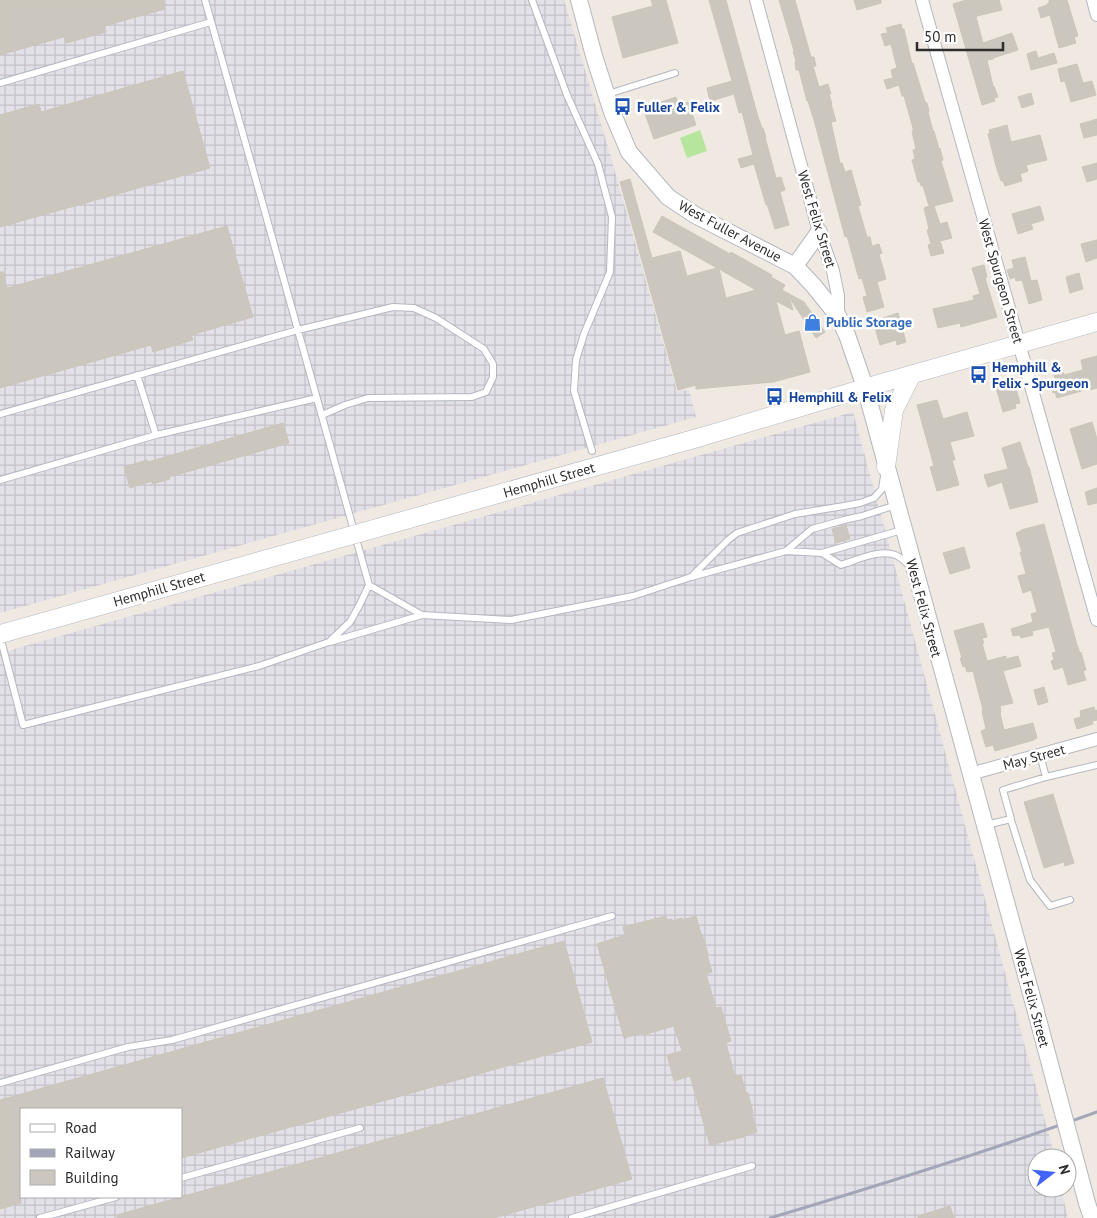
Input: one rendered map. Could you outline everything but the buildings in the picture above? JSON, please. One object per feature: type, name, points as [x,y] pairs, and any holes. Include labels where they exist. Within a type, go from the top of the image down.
[{"type":"main road","name":"Hemphill Street","points":[[0,635],[701,438],[865,387],[1097,322]]},
{"type":"main road","points":[[886,467],[894,410],[912,374]]},
{"type":"street","name":"West Fuller Avenue","points":[[580,0],[606,94],[629,152],[668,197],[695,215],[795,266],[813,284],[838,316]]},
{"type":"street","name":"West Felix Street","points":[[756,0],[819,232],[834,271],[838,296],[838,316],[865,387],[1089,1211]]},
{"type":"street","name":"West Spurgeon Street","points":[[922,0],[1097,620]]},
{"type":"street","points":[[1093,0],[1097,15]]},
{"type":"street","points":[[795,266],[819,232]]},
{"type":"street","name":"May Street","points":[[970,774],[1097,739]]},
{"type":"lane","points":[[205,0],[369,585],[360,606],[350,622],[329,642]]},
{"type":"lane","points":[[532,0],[568,94],[598,164],[612,217],[610,272],[584,334],[576,360],[574,391],[592,451]]},
{"type":"lane","points":[[0,83],[211,22]]},
{"type":"lane","points":[[606,94],[676,73]]},
{"type":"lane","points":[[0,414],[298,330],[394,307],[414,308],[436,318],[484,349],[493,364],[494,377],[486,392],[472,397],[368,398],[322,415]]},
{"type":"lane","points":[[137,375],[156,435]]},
{"type":"lane","points":[[0,480],[156,435],[317,398]]},
{"type":"lane","points":[[691,577],[737,533],[795,514],[852,505],[874,498],[882,489],[886,467]]},
{"type":"lane","points":[[786,551],[812,529],[896,505]]},
{"type":"lane","points":[[0,635],[23,725],[259,666],[329,642],[422,615],[511,620],[633,596],[691,577],[786,551],[822,554],[903,530]]},
{"type":"lane","points":[[822,554],[841,565],[880,553],[889,553],[898,556],[914,571]]},
{"type":"lane","points":[[369,585],[422,615]]},
{"type":"lane","points":[[1040,755],[1046,777]]},
{"type":"lane","points":[[1070,900],[1050,906],[1030,880],[1003,790],[1046,777],[1097,765]]},
{"type":"lane","points":[[985,826],[1011,819],[1010,817]]},
{"type":"lane","points":[[0,1083],[128,1047],[172,1040],[612,916]]},
{"type":"lane","points":[[182,1178],[360,1128]]},
{"type":"lane","points":[[572,1218],[752,1166]]},
{"type":"lane","points":[[40,1218],[112,1198]]},
{"type":"shaded area","points":[[0,0],[564,0],[677,391],[689,390],[696,417],[0,613]]},
{"type":"shaded area","points":[[853,412],[1052,1148],[1027,1148],[1027,1198],[1063,1198],[1068,1218],[0,1218],[0,653]]},
{"type":"green space","points":[[700,130],[707,151],[687,158],[680,138]]},
{"type":"railway","points":[[770,1218],[934,1167],[1097,1112]]},
{"type":"place","name":"Fuller & Felix","points":[[623,107]]},
{"type":"place","name":"Public Storage","points":[[812,322]]},
{"type":"place","name":"Hemphill & Felix - Spurgeon","points":[[978,375]]},
{"type":"place","name":"Hemphill & Felix","points":[[775,397]]}]
